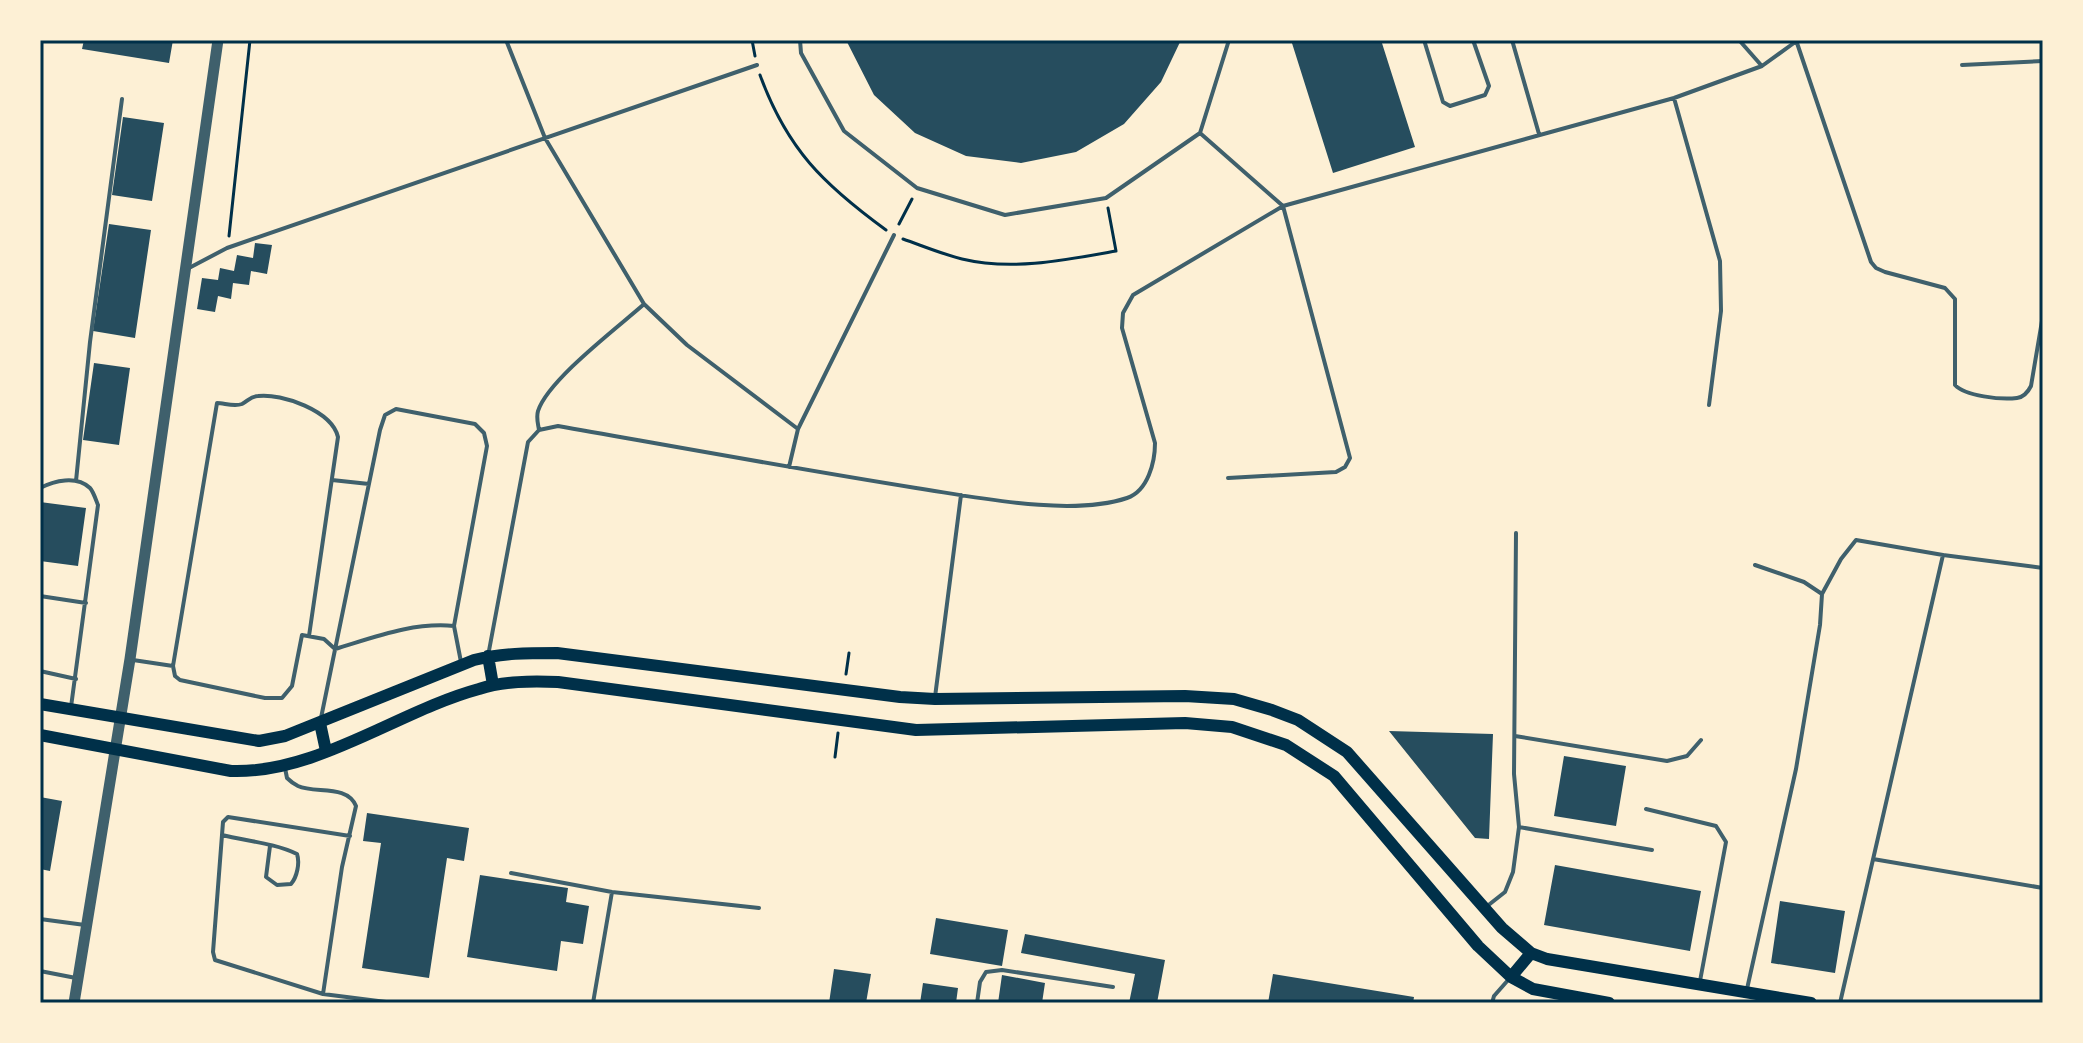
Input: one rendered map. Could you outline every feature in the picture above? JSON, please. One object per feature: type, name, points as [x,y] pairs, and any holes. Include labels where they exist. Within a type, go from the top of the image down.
[{"type":"main road","points":[[40,704],[259,741],[285,736],[461,664],[502,653],[557,653],[900,697],[1185,696],[1234,699],[1272,710],[1326,736],[1347,752],[1502,928],[1531,953],[1586,967],[1811,1003]]},
{"type":"main road","points":[[488,656],[493,685]]},
{"type":"main road","points":[[40,735],[231,771],[259,772],[326,751],[477,689],[530,681],[558,682],[916,730],[1185,723],[1232,727],[1286,745],[1334,776],[1478,946],[1511,977],[1533,989],[1609,1003]]},
{"type":"main road","points":[[320,723],[326,751]]},
{"type":"main road","points":[[1511,977],[1531,953]]},
{"type":"street","points":[[74,1003],[130,659],[218,40]]},
{"type":"lane","points":[[506,40],[545,138],[644,304],[687,345],[798,429]]},
{"type":"lane","points":[[800,40],[801,53],[844,131],[917,188],[1005,215],[1106,198],[1200,133],[1229,40]]},
{"type":"lane","points":[[1424,40],[1443,102],[1450,106],[1485,95],[1489,86],[1473,40]]},
{"type":"lane","points":[[1512,40],[1539,134]]},
{"type":"lane","points":[[1739,40],[1762,66]]},
{"type":"lane","points":[[488,656],[528,442],[539,430],[558,426],[961,495],[1077,508],[1130,498],[1148,478],[1155,457],[1155,443],[1122,328],[1123,313],[1133,295],[1283,206],[1674,98],[1762,66],[1797,40],[1871,262],[1885,272],[1945,288],[1955,299],[1955,385],[1968,394],[2017,398],[2027,394],[2043,315]]},
{"type":"lane","points":[[1962,65],[2043,61]]},
{"type":"lane","points":[[184,271],[227,248],[757,65]]},
{"type":"lane","points":[[1674,98],[1720,261],[1721,311],[1709,405]]},
{"type":"lane","points":[[76,481],[90,342],[122,99]]},
{"type":"lane","points":[[1200,133],[1283,206],[1350,458],[1345,467],[1336,472],[1228,478]]},
{"type":"lane","points":[[789,467],[798,429],[894,235]]},
{"type":"lane","points":[[539,430],[539,408],[562,377],[644,304]]},
{"type":"lane","points":[[309,636],[338,437],[336,429],[315,410],[262,395],[237,405],[217,403],[173,671],[180,680],[265,698],[282,698],[292,686],[300,638],[324,639],[335,649]]},
{"type":"lane","points":[[320,723],[385,415],[396,409],[475,424],[484,433],[487,446],[454,626],[461,664]]},
{"type":"lane","points":[[332,480],[369,484]]},
{"type":"lane","points":[[40,488],[56,481],[76,481],[90,488],[98,505],[71,709]]},
{"type":"lane","points":[[935,699],[961,495]]},
{"type":"lane","points":[[1485,908],[1505,892],[1513,872],[1519,827],[1514,774],[1516,533]]},
{"type":"lane","points":[[1746,991],[1796,769],[1820,625],[1822,594],[1841,559],[1856,540],[2043,568]]},
{"type":"lane","points":[[1840,1003],[1943,555]]},
{"type":"lane","points":[[1755,565],[1804,582],[1822,594]]},
{"type":"lane","points":[[40,596],[86,603]]},
{"type":"lane","points":[[335,649],[402,629],[430,624],[454,626]]},
{"type":"lane","points":[[130,659],[173,666]]},
{"type":"lane","points":[[40,671],[76,679]]},
{"type":"lane","points":[[1515,736],[1667,761],[1687,756],[1701,740]]},
{"type":"lane","points":[[284,765],[287,778],[298,786],[346,794],[356,806],[327,952],[323,994]]},
{"type":"lane","points":[[1646,809],[1716,826],[1726,842],[1700,983]]},
{"type":"lane","points":[[350,836],[228,817],[223,822],[213,952],[215,960],[323,994],[394,1003]]},
{"type":"lane","points":[[1519,827],[1652,850]]},
{"type":"lane","points":[[222,835],[270,846],[297,854],[296,879],[291,884],[277,885],[266,877],[270,846]]},
{"type":"lane","points":[[1873,859],[2043,888]]},
{"type":"lane","points":[[511,873],[612,892],[759,908]]},
{"type":"lane","points":[[593,1003],[612,892]]},
{"type":"lane","points":[[40,919],[88,925]]},
{"type":"lane","points":[[977,1003],[980,982],[986,972],[1002,970],[1113,987]]},
{"type":"lane","points":[[40,971],[78,979]]},
{"type":"lane","points":[[1492,1003],[1494,996],[1511,977]]},
{"type":"path","points":[[227,248],[250,40]]},
{"type":"path","points":[[752,40],[757,65],[774,113],[809,164],[847,201],[894,235],[963,260],[1015,265],[1079,258],[1116,251],[1106,198]]},
{"type":"path","points":[[894,235],[917,188]]},
{"type":"building","points":[[84,40],[173,40],[169,63],[82,49]]},
{"type":"building","points":[[846,40],[1181,40],[1161,82],[1124,124],[1076,152],[1021,163],[966,156],[915,133],[874,95]]},
{"type":"building","points":[[1291,40],[1381,40],[1415,147],[1333,173]]},
{"type":"building","points":[[123,117],[164,123],[152,201],[112,195]]},
{"type":"building","points":[[109,224],[151,230],[135,338],[93,331]]},
{"type":"building","points":[[255,243],[272,245],[267,274],[251,271],[249,285],[233,283],[231,299],[218,296],[215,312],[197,309],[202,278],[218,280],[220,268],[234,271],[237,255],[253,258]]},
{"type":"building","points":[[94,363],[130,368],[119,445],[83,440]]},
{"type":"building","points":[[40,502],[86,508],[78,566],[40,561]]},
{"type":"building","points":[[1389,731],[1493,734],[1489,839],[1475,838]]},
{"type":"building","points":[[1564,756],[1626,766],[1616,826],[1554,816]]},
{"type":"building","points":[[40,797],[62,801],[50,871],[40,869]]},
{"type":"building","points":[[367,813],[469,828],[464,861],[447,858],[429,978],[362,968],[381,843],[363,841]]},
{"type":"building","points":[[1555,865],[1701,891],[1690,951],[1544,925]]},
{"type":"building","points":[[480,875],[568,888],[566,902],[589,906],[583,944],[561,941],[557,971],[467,957]]},
{"type":"building","points":[[1780,901],[1845,911],[1835,973],[1771,963]]},
{"type":"building","points":[[936,918],[1008,930],[1002,966],[930,954]]},
{"type":"building","points":[[1025,934],[1165,960],[1157,1003],[1129,1003],[1135,974],[1021,953]]},
{"type":"building","points":[[834,969],[871,974],[866,1003],[829,1003]]},
{"type":"building","points":[[1273,974],[1414,997],[1413,1003],[1268,1003]]},
{"type":"building","points":[[1002,975],[1045,983],[1042,1003],[998,1003]]},
{"type":"building","points":[[923,983],[958,988],[956,1003],[920,1003]]}]
